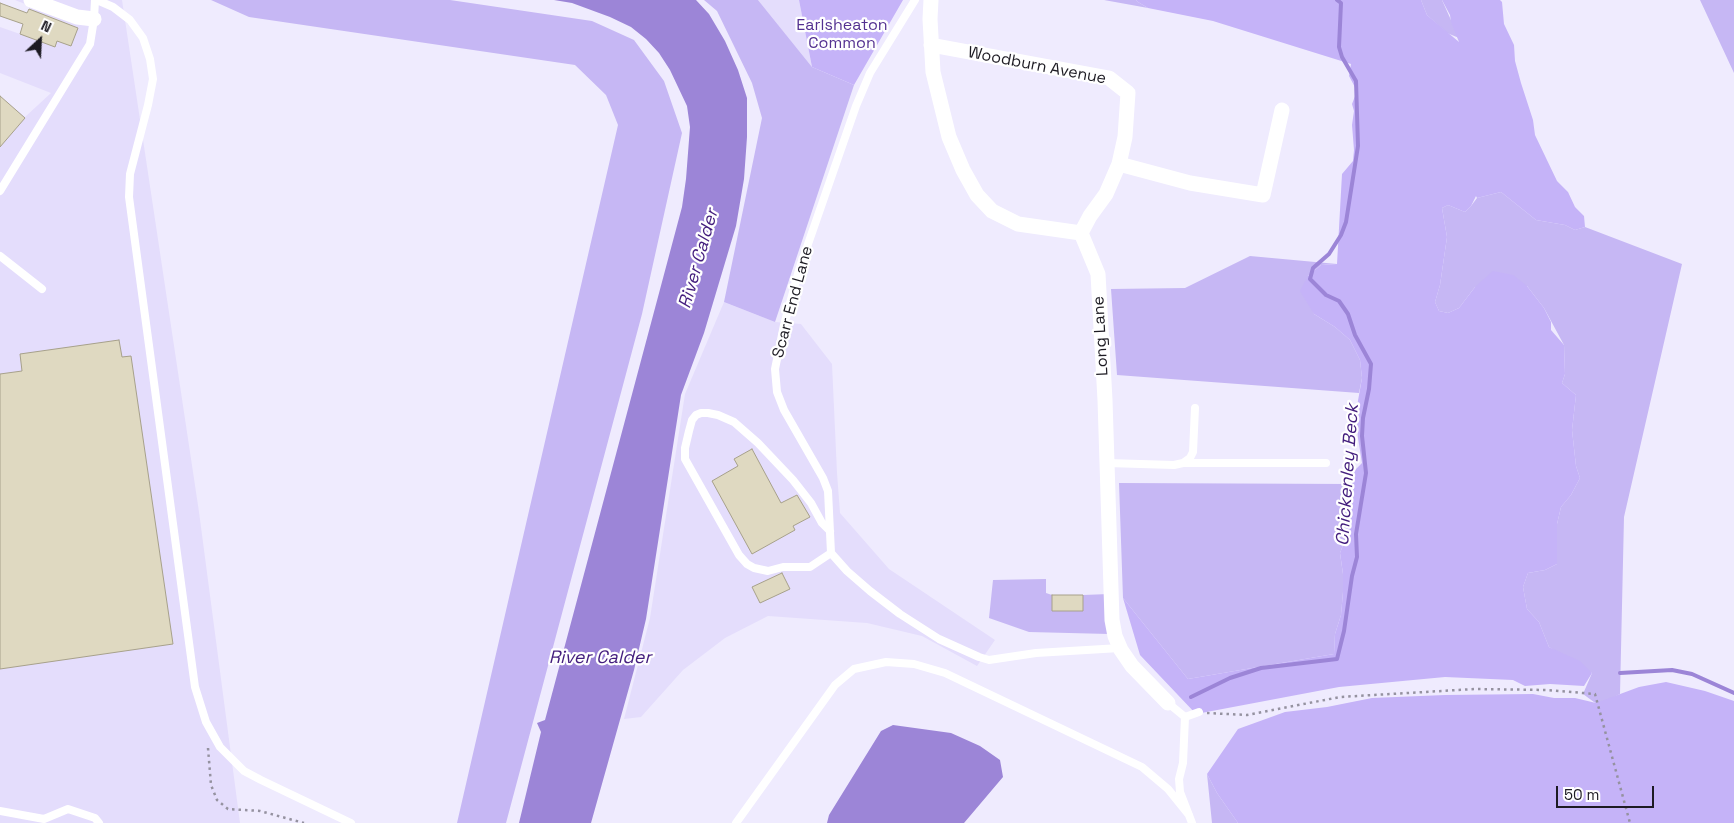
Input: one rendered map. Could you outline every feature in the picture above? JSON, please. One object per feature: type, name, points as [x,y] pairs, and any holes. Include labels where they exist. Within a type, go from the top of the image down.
[{"type":"street","points":[[32,0],[77,17],[94,19]]},
{"type":"street","points":[[931,0],[933,72],[949,137],[963,170],[977,195],[992,210],[1018,224],[1081,233]]},
{"type":"street","name":"Woodburn Avenue","points":[[931,45],[1109,78],[1128,93],[1125,137],[1119,164],[1106,194],[1090,216],[1081,233]]},
{"type":"street","points":[[1119,164],[1190,183],[1263,195],[1282,110]]},
{"type":"street","name":"Long Lane","points":[[1081,233],[1098,274],[1105,400],[1112,620],[1115,636],[1120,648],[1132,666],[1168,703]]},
{"type":"lane","points":[[0,190],[90,44],[96,0],[114,7],[130,20],[143,38],[150,59],[153,79],[130,174],[129,197],[195,687],[206,722],[220,747],[244,771],[351,823]]},
{"type":"lane","name":"Scarr End Lane","points":[[832,553],[828,491],[824,478],[784,410],[777,392],[774,369],[778,347],[799,270],[856,106],[870,73],[915,0]]},
{"type":"lane","points":[[0,256],[42,289]]},
{"type":"lane","points":[[1182,463],[1190,458],[1193,452],[1195,408]]},
{"type":"lane","points":[[830,531],[822,523],[811,504],[793,480],[758,443],[734,422],[718,415],[700,413],[696,415],[692,420],[689,431],[685,448],[685,459],[739,555],[747,564],[754,568],[768,571],[783,567],[810,567],[832,553],[847,571],[870,592],[900,614],[964,651],[989,660],[1036,653],[1120,648]]},
{"type":"lane","points":[[1106,463],[1174,465],[1182,463],[1326,463]]},
{"type":"lane","points":[[736,823],[835,685],[854,669],[886,662],[914,664],[944,673],[1142,767],[1168,789],[1191,819]]},
{"type":"lane","name":"Long Lane","points":[[1168,703],[1185,717]]},
{"type":"lane","points":[[1191,819],[1180,792],[1179,779],[1183,763],[1185,717],[1199,712]]},
{"type":"lane","points":[[0,811],[44,819],[68,809],[95,818],[99,823]]},
{"type":"path","points":[[1199,712],[1247,716],[1340,697],[1475,689],[1547,690],[1596,694],[1630,823]]},
{"type":"path","points":[[206,722],[211,785],[217,800],[228,809],[260,811],[304,823]]},
{"type":"shaded area","points":[[15,0],[122,0],[199,512],[240,823],[0,823],[0,96],[25,117],[51,93],[0,73],[0,27],[20,34],[30,6]]},
{"type":"shaded area","points":[[211,0],[450,0],[592,21],[634,40],[664,81],[682,133],[642,314],[506,823],[457,823],[618,125],[606,95],[575,65],[249,17]]},
{"type":"shaded area","points":[[704,0],[758,0],[812,67],[854,85],[775,322],[724,302],[762,118],[752,83],[717,11]]},
{"type":"shaded area","points":[[758,0],[799,0],[812,67]]},
{"type":"shaded area","points":[[1104,0],[1136,0],[1148,8]]},
{"type":"shaded area","points":[[1421,0],[1442,0],[1459,38],[1447,33],[1427,15]]},
{"type":"shaded area","points":[[1700,0],[1734,0],[1734,73]]},
{"type":"shaded area","points":[[1501,192],[1536,220],[1565,225],[1575,230],[1585,227],[1682,264],[1624,517],[1620,694],[1598,705],[1583,694],[1592,673],[1549,647],[1539,622],[1527,609],[1523,587],[1528,573],[1545,570],[1557,564],[1557,524],[1561,507],[1571,495],[1580,478],[1576,466],[1572,430],[1576,395],[1562,383],[1565,374],[1564,345],[1544,308],[1527,286],[1475,287],[1459,308],[1448,313],[1439,311],[1435,302],[1440,285],[1447,237],[1442,208],[1448,205],[1465,212],[1477,198]]},
{"type":"shaded area","points":[[1250,256],[1337,264],[1321,265],[1308,276],[1314,314],[1335,327],[1350,340],[1360,360],[1362,378],[1359,393],[1117,375],[1111,289],[1185,288]]},
{"type":"shaded area","points":[[724,302],[775,322],[801,324],[832,364],[840,513],[889,569],[995,640],[977,666],[922,636],[867,623],[768,616],[725,638],[683,670],[641,717],[624,719],[650,618],[685,394]]},
{"type":"shaded area","points":[[1119,483],[1352,484],[1344,520],[1345,540],[1340,553],[1343,592],[1341,615],[1335,634],[1334,654],[1188,679],[1123,598]]},
{"type":"shaded area","points":[[1046,579],[1046,593],[1052,595],[1052,611],[1083,611],[1083,595],[1109,594],[1109,634],[1029,632],[989,618],[993,580]]},
{"type":"shaded area","points":[[1207,774],[1217,793],[1238,823],[1212,823]]},
{"type":"green space","name":"Earlsheaton Common","points":[[799,0],[903,0],[854,85],[812,67]]},
{"type":"green space","points":[[1136,0],[1421,0],[1427,15],[1459,42],[1450,15],[1442,0],[1500,0],[1502,2],[1504,24],[1514,45],[1515,61],[1533,120],[1535,135],[1557,181],[1568,192],[1575,207],[1584,216],[1585,227],[1575,230],[1565,225],[1536,220],[1501,192],[1477,198],[1476,196],[1471,206],[1465,212],[1448,205],[1442,208],[1447,237],[1440,285],[1435,302],[1439,311],[1448,313],[1459,308],[1475,287],[1493,271],[1513,275],[1527,286],[1544,308],[1551,322],[1551,330],[1564,345],[1565,374],[1562,383],[1576,395],[1572,430],[1576,466],[1580,478],[1571,495],[1561,507],[1557,524],[1557,564],[1545,570],[1528,573],[1523,587],[1527,609],[1539,622],[1549,647],[1580,661],[1592,673],[1584,686],[1550,684],[1525,686],[1513,680],[1445,677],[1339,687],[1196,714],[1140,655],[1123,598],[1188,679],[1334,654],[1335,634],[1341,615],[1343,592],[1340,553],[1345,540],[1344,520],[1355,470],[1362,463],[1356,412],[1362,378],[1360,360],[1350,340],[1335,327],[1314,314],[1300,291],[1308,276],[1321,265],[1337,264],[1342,174],[1353,161],[1354,150],[1352,125],[1354,111],[1352,104],[1357,91],[1349,76],[1351,64],[1213,21],[1148,8]]},
{"type":"green space","points":[[1666,682],[1705,691],[1734,701],[1734,823],[1238,823],[1217,793],[1207,774],[1238,729],[1285,712],[1327,707],[1372,698],[1445,695],[1533,694],[1554,698],[1575,698],[1596,703],[1639,687]]},
{"type":"water","name":"River Calder","points":[[554,0],[696,0],[709,14],[725,41],[738,70],[747,98],[744,179],[736,226],[704,333],[681,395],[646,619],[634,670],[591,823],[519,823],[541,732],[537,723],[545,720],[682,207],[690,127],[687,106],[670,70],[659,53],[646,39],[631,27],[610,17],[572,3]]},
{"type":"water","points":[[893,725],[951,733],[980,746],[1000,760],[1003,777],[964,823],[827,823],[829,815],[881,731]]},
{"type":"building","points":[[0,3],[27,13],[29,9],[78,28],[71,46],[57,41],[55,47],[20,34],[23,24],[0,16]]},
{"type":"building","points":[[0,96],[25,118],[0,147]]},
{"type":"building","points":[[119,340],[122,357],[131,356],[173,644],[0,669],[0,374],[22,371],[20,354]]},
{"type":"building","points":[[752,449],[781,503],[797,495],[810,517],[793,526],[795,530],[752,554],[712,481],[738,466],[734,459]]},
{"type":"building","points":[[782,573],[790,589],[760,603],[752,587]]},
{"type":"building","points":[[1052,595],[1083,595],[1083,611],[1052,611]]},
{"type":"waterway","name":"Chickenley Beck","points":[[1191,697],[1230,678],[1261,668],[1337,659],[1344,631],[1352,576],[1357,557],[1356,534],[1366,473],[1362,436],[1371,364],[1355,335],[1348,314],[1339,301],[1326,295],[1310,279],[1313,268],[1329,254],[1341,235],[1346,222],[1358,146],[1356,81],[1342,57],[1339,47],[1341,3],[1337,0]]},
{"type":"waterway","points":[[1620,673],[1672,670],[1692,674],[1734,693]]}]
